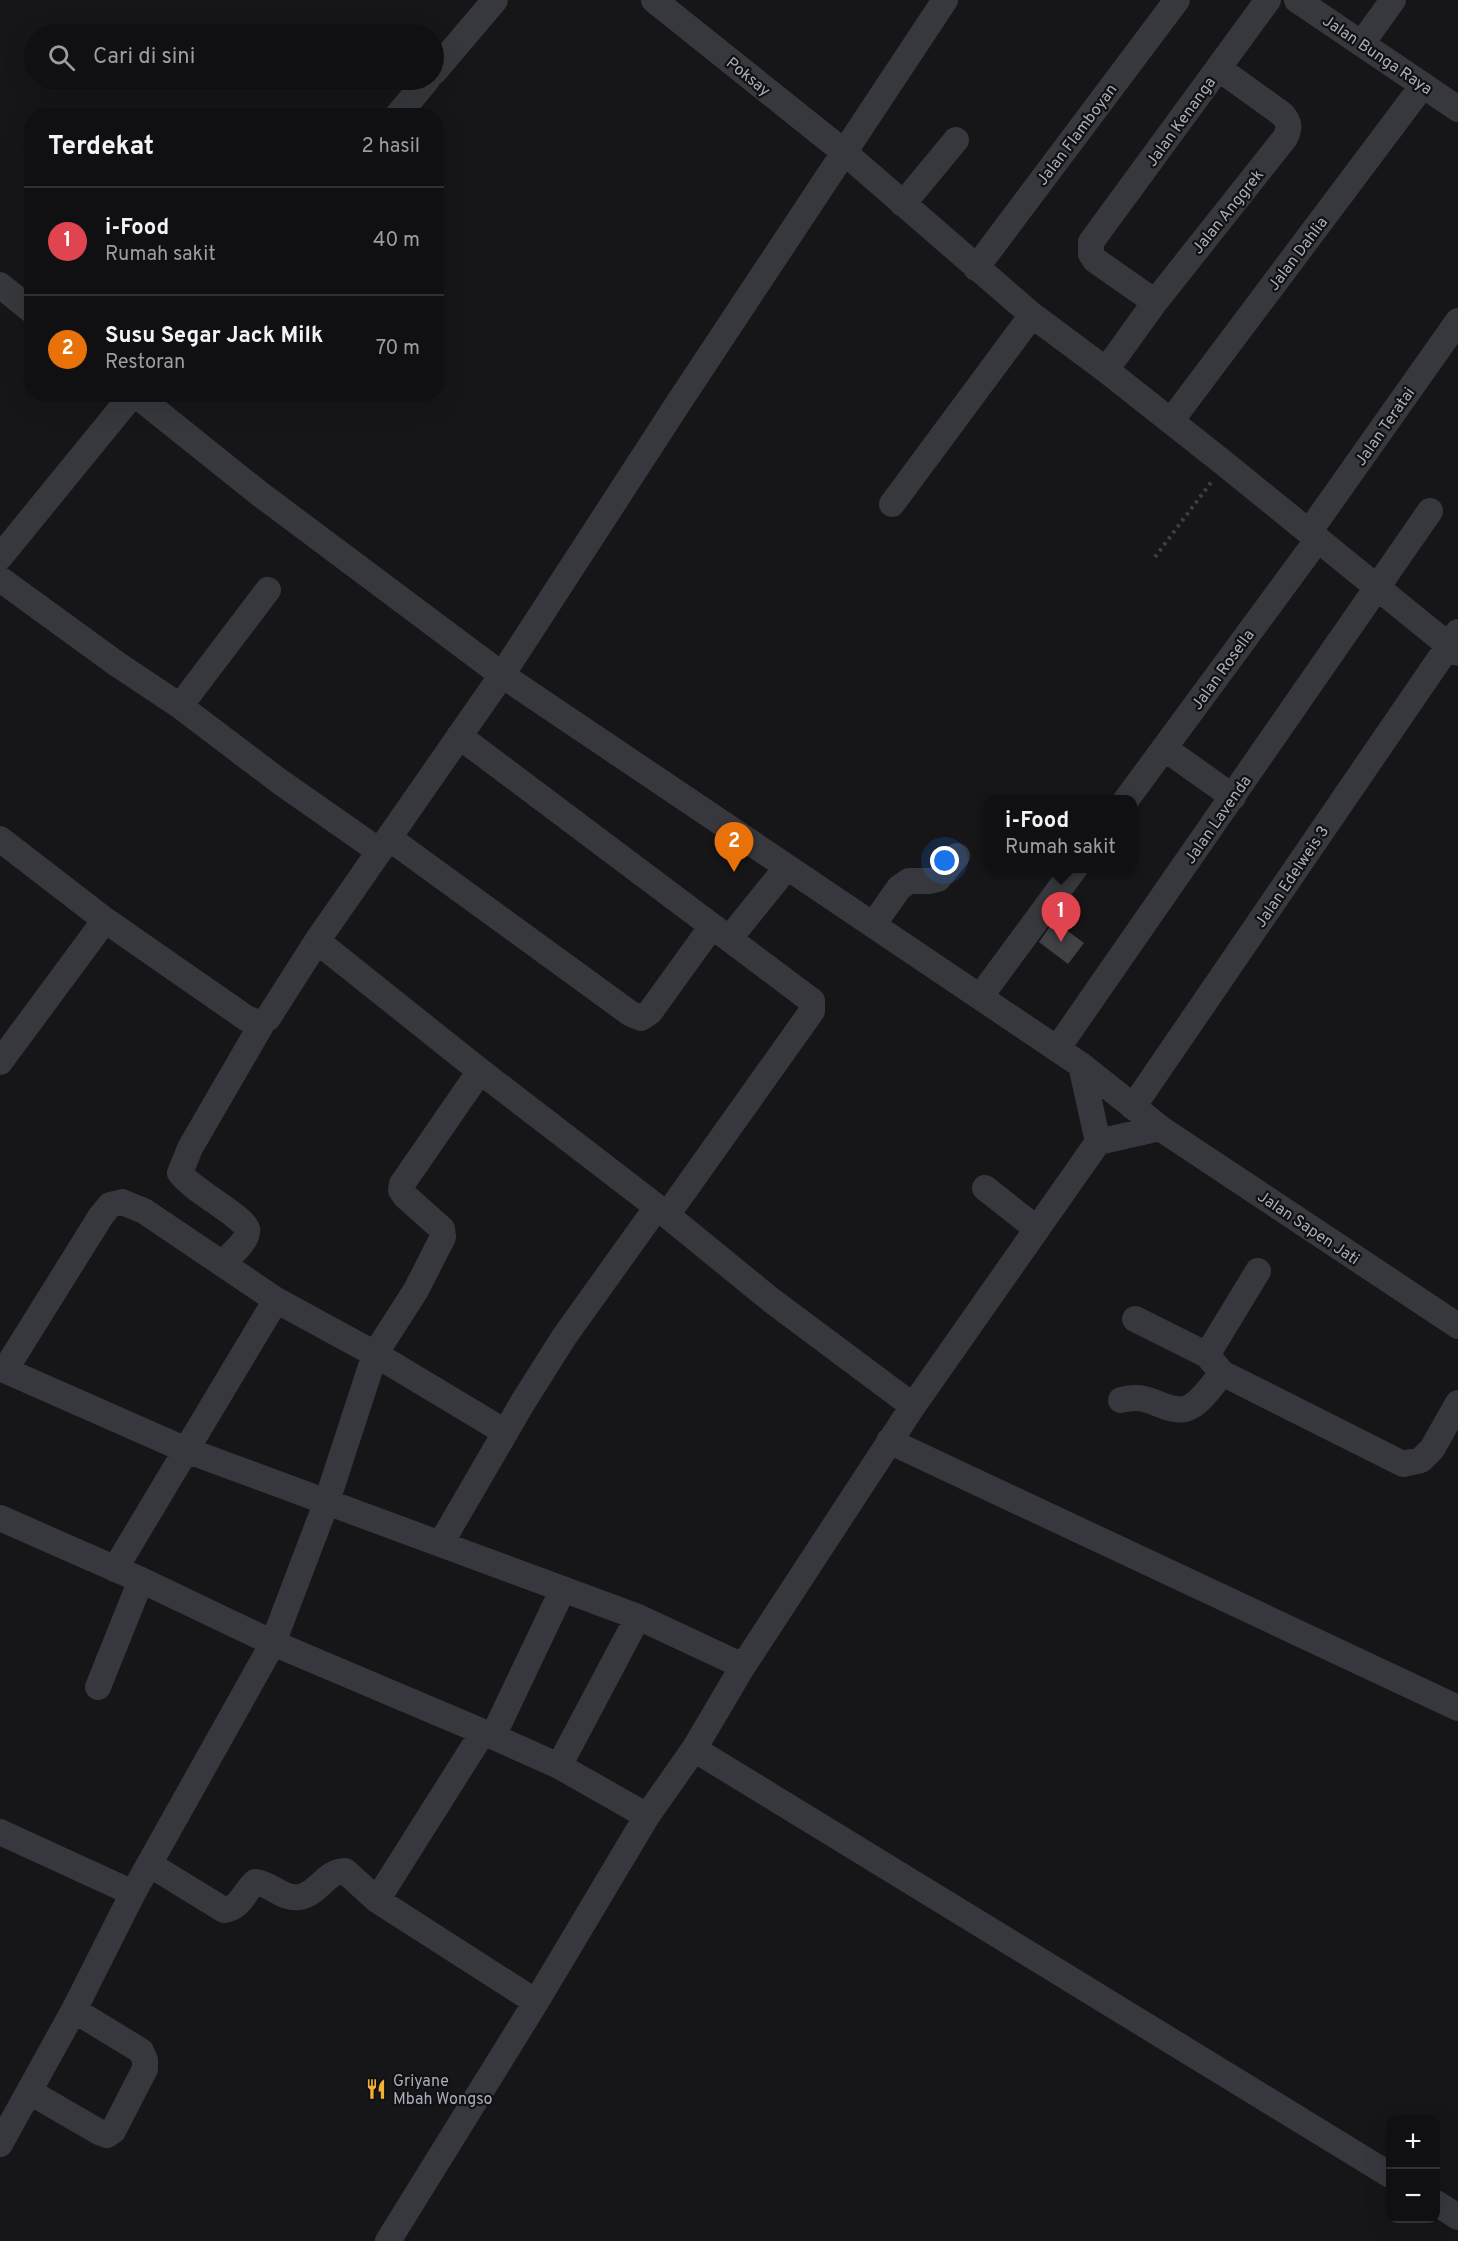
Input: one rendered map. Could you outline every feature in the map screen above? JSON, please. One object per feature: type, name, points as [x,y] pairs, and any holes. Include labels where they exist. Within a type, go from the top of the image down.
[{"type":"street","points":[[444,60],[495,0]]},
{"type":"street","name":"Poksay","points":[[654,0],[844,152],[1032,315],[1225,464],[1376,587],[1455,643]]},
{"type":"street","points":[[224,1263],[246,1237],[247,1230],[243,1221],[186,1182],[180,1173],[190,1148],[263,1022],[268,1018],[317,941],[501,675],[945,0]]},
{"type":"street","name":"Jalan Flamboyan","points":[[976,268],[1177,0]]},
{"type":"street","name":"Jalan Kenanga","points":[[1155,302],[1095,260],[1090,254],[1091,243],[1268,0]]},
{"type":"street","name":"Jalan Bunga Raya","points":[[1298,0],[1458,109]]},
{"type":"street","points":[[1362,44],[1393,0]]},
{"type":"street","name":"Jalan Anggrek","points":[[1106,370],[1155,302],[1290,129],[1288,121],[1282,114],[1218,68]]},
{"type":"street","name":"Jalan Dahlia","points":[[1171,422],[1423,85]]},
{"type":"street","points":[[404,108],[419,90]]},
{"type":"street","points":[[903,204],[956,140]]},
{"type":"street","points":[[0,285],[24,304]]},
{"type":"street","points":[[892,504],[1032,315]]},
{"type":"street","name":"Jalan Teratai","points":[[1314,535],[1458,321]]},
{"type":"street","points":[[0,557],[127,402]]},
{"type":"street","name":"Jalan Sapen Jati","points":[[144,402],[260,494],[501,675],[1081,1065],[1160,1128],[1458,1326]]},
{"type":"street","name":"Jalan Lavenda","points":[[1057,1049],[1430,512]]},
{"type":"street","name":"Jalan Rosella","points":[[1130,795],[1314,535]]},
{"type":"street","points":[[0,579],[117,664],[180,706],[279,781],[384,844],[641,1018],[650,1012],[721,933],[787,867]]},
{"type":"street","points":[[180,706],[268,590]]},
{"type":"street","name":"Jalan Edelweis 3","points":[[1133,1107],[1455,643]]},
{"type":"street","points":[[441,1543],[505,1432],[564,1337],[662,1211],[813,1007],[810,998],[459,736]]},
{"type":"street","points":[[1164,748],[1233,797]]},
{"type":"street","points":[[0,839],[105,920],[246,1018],[258,1023],[263,1022]]},
{"type":"street","points":[[873,925],[899,888],[909,881],[938,879],[957,856]]},
{"type":"street","points":[[980,997],[1071,873]]},
{"type":"street","points":[[0,1062],[105,920]]},
{"type":"street","points":[[317,941],[480,1071],[662,1211],[771,1300],[913,1407]]},
{"type":"street","points":[[1081,1065],[1098,1142]]},
{"type":"street","points":[[0,2144],[74,2010],[133,1893],[273,1643],[327,1501],[375,1354],[416,1290],[444,1233],[405,1196],[401,1190],[402,1184],[480,1071]]},
{"type":"street","points":[[388,2241],[536,2002],[647,1816],[694,1749],[743,1666],[889,1441],[1098,1142],[1160,1128]]},
{"type":"street","points":[[985,1188],[1037,1229]]},
{"type":"street","points":[[505,1432],[375,1354],[276,1300],[144,1211],[122,1203],[110,1205],[2,1369],[186,1450],[638,1617],[743,1666]]},
{"type":"street","points":[[1121,1400],[1132,1397],[1144,1398],[1182,1410],[1191,1407],[1202,1397],[1258,1271]]},
{"type":"street","points":[[115,1569],[276,1300]]},
{"type":"street","points":[[1135,1319],[1403,1464],[1421,1460],[1432,1449],[1458,1403]]},
{"type":"street","points":[[889,1441],[1458,1708]]},
{"type":"street","points":[[0,1518],[141,1580],[273,1643],[559,1766],[647,1816]]},
{"type":"street","points":[[98,1687],[141,1580]]},
{"type":"street","points":[[377,1900],[488,1734],[563,1589]]},
{"type":"street","points":[[559,1766],[638,1617]]},
{"type":"street","points":[[694,1749],[1386,2173]]},
{"type":"street","points":[[0,1832],[133,1893]]},
{"type":"street","points":[[149,1864],[224,1910],[232,1909],[239,1904],[255,1882],[262,1883],[285,1896],[299,1898],[306,1896],[334,1873],[345,1871],[377,1900],[536,2002]]},
{"type":"street","points":[[30,2092],[99,2132],[107,2135],[113,2131],[145,2069],[145,2060],[141,2051],[74,2010]]},
{"type":"street","points":[[1440,2206],[1458,2217]]},
{"type":"path","points":[[1155,557],[1225,464]]},
{"type":"building","points":[[1054,921],[1084,943],[1068,964],[1039,942]]},
{"type":"place","name":"Susu Segar Jack Milk","points":[[734,872]]},
{"type":"place","name":"i-Food","points":[[1061,942]]},
{"type":"place","name":"Griyane Mbah Wongso","points":[[376,2089]]}]
